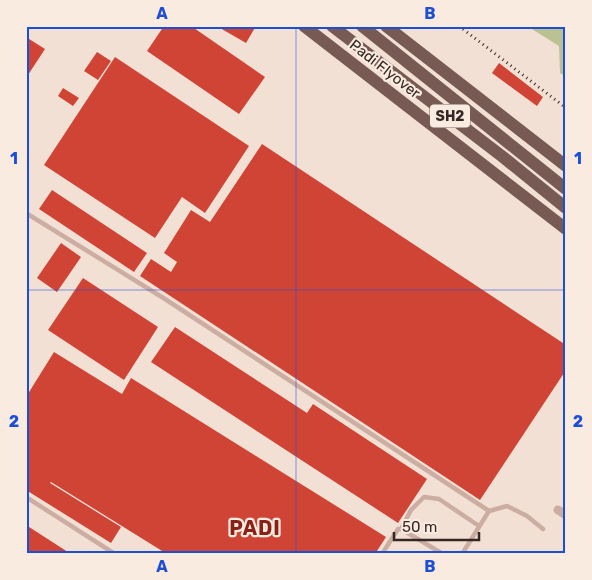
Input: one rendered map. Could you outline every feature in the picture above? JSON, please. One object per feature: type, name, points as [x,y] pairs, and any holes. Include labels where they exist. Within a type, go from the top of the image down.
[{"type":"main road","name":"Padi Flyover","points":[[304,26],[566,229]]},
{"type":"main road","name":"SH2","points":[[332,26],[503,157],[566,208]]},
{"type":"main road","name":"SH2","points":[[362,26],[566,188]]},
{"type":"main road","points":[[386,26],[566,166]]},
{"type":"lane","points":[[26,213],[165,299],[489,511]]},
{"type":"lane","points":[[382,554],[411,510],[424,496],[439,499],[479,526]]},
{"type":"lane","points":[[26,497],[115,554]]},
{"type":"lane","points":[[462,554],[489,511],[507,506],[527,516],[543,529]]},
{"type":"lane","points":[[400,529],[443,554]]},
{"type":"green space","points":[[527,26],[566,26],[566,77],[560,73],[559,46]]},
{"type":"building","points":[[164,26],[191,26],[265,77],[239,114],[147,51]]},
{"type":"building","points":[[221,26],[256,26],[246,43],[220,28]]},
{"type":"building","points":[[26,37],[45,49],[26,78]]},
{"type":"building","points":[[97,52],[111,61],[98,80],[84,71]]},
{"type":"building","points":[[115,57],[249,146],[205,213],[182,197],[155,238],[44,165]]},
{"type":"building","points":[[499,63],[543,97],[537,106],[492,73]]},
{"type":"building","points":[[63,88],[79,98],[73,106],[58,96]]},
{"type":"building","points":[[262,144],[566,345],[566,370],[480,500],[140,276],[151,259],[171,272],[177,262],[164,253],[191,210],[210,222]]},
{"type":"building","points":[[52,190],[147,253],[134,272],[39,209]]},
{"type":"building","points":[[61,243],[81,257],[57,292],[37,278]]},
{"type":"building","points":[[83,278],[158,327],[124,380],[48,330]]},
{"type":"building","points":[[175,327],[307,413],[313,404],[427,479],[398,523],[151,362]]},
{"type":"building","points":[[54,352],[122,394],[131,378],[386,537],[375,554],[167,554],[50,483],[121,527],[111,543],[26,490],[26,397]]},
{"type":"building","points":[[26,525],[71,554],[26,554]]},
{"type":"railway","points":[[459,26],[566,108]]},
{"type":"district","name":"PADI","points":[[255,528]]}]
